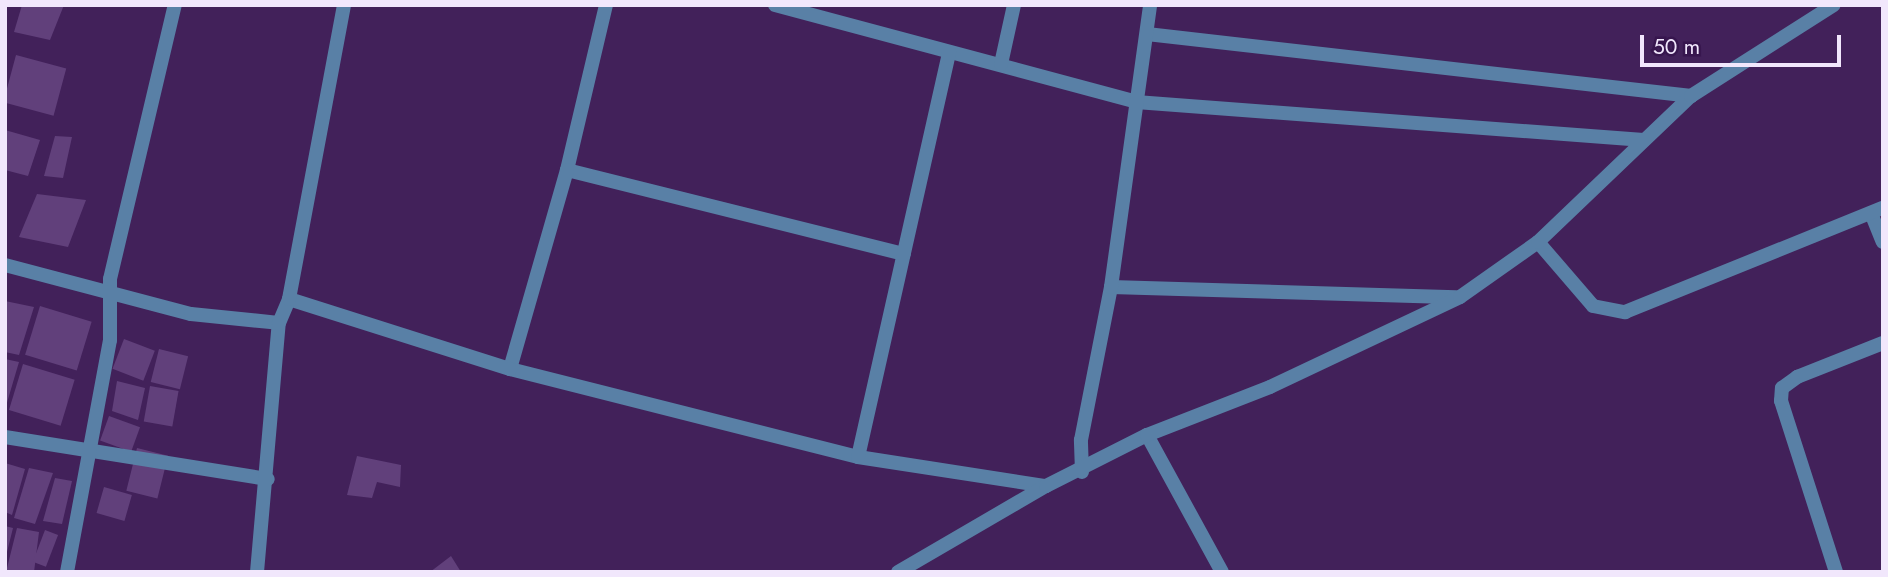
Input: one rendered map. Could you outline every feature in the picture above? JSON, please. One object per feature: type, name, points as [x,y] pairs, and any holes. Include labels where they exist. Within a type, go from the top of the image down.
[{"type":"street","points":[[67,572],[92,453],[110,341],[110,293],[135,162],[175,5]]},
{"type":"street","points":[[257,572],[268,479],[279,323],[289,299],[344,5]]},
{"type":"street","points":[[510,369],[567,170],[606,5]]},
{"type":"street","points":[[775,5],[1136,102],[1644,140]]},
{"type":"street","points":[[1001,64],[1014,5]]},
{"type":"street","points":[[1082,472],[1081,440],[1111,287],[1150,5]]},
{"type":"street","points":[[898,572],[1046,486],[1082,472],[1147,435],[1270,387],[1460,297],[1538,242],[1691,96],[1834,5]]},
{"type":"street","points":[[1147,34],[1691,96]]},
{"type":"street","points":[[858,457],[949,52]]},
{"type":"street","points":[[567,170],[904,254]]},
{"type":"street","points":[[1538,242],[1592,306],[1625,312],[1877,210],[1883,242]]},
{"type":"street","points":[[5,265],[191,314],[279,323]]},
{"type":"street","points":[[1111,287],[1460,297]]},
{"type":"street","points":[[289,299],[510,369],[858,457],[1046,486]]},
{"type":"street","points":[[1836,572],[1781,401],[1783,388],[1797,377],[1883,344]]},
{"type":"street","points":[[1147,435],[1222,572]]},
{"type":"street","points":[[5,437],[268,479]]},
{"type":"building","points":[[22,5],[64,5],[50,40],[14,32]]},
{"type":"building","points":[[16,55],[66,68],[54,116],[5,103]]},
{"type":"building","points":[[5,130],[40,140],[28,176],[5,170]]},
{"type":"building","points":[[55,136],[72,137],[63,178],[44,176]]},
{"type":"building","points":[[37,194],[86,200],[68,247],[19,237]]},
{"type":"building","points":[[5,301],[34,307],[19,355],[5,352]]},
{"type":"building","points":[[40,306],[92,322],[77,371],[25,355]]},
{"type":"building","points":[[124,339],[155,351],[143,381],[113,369]]},
{"type":"building","points":[[159,349],[188,356],[180,389],[151,382]]},
{"type":"building","points":[[5,359],[19,362],[6,406],[5,406]]},
{"type":"building","points":[[23,364],[75,380],[61,426],[9,410]]},
{"type":"building","points":[[117,381],[145,388],[138,420],[112,411]]},
{"type":"building","points":[[150,386],[179,391],[172,426],[144,421]]},
{"type":"building","points":[[109,416],[140,427],[131,452],[100,440]]},
{"type":"building","points":[[137,448],[168,456],[157,498],[126,491]]},
{"type":"building","points":[[357,456],[401,465],[400,487],[377,482],[372,498],[347,495]]},
{"type":"building","points":[[5,463],[25,469],[12,515],[5,512]]},
{"type":"building","points":[[29,468],[53,473],[35,524],[14,518]]},
{"type":"building","points":[[55,478],[72,481],[62,524],[43,521]]},
{"type":"building","points":[[104,487],[132,495],[124,521],[97,513]]},
{"type":"building","points":[[5,526],[13,528],[6,556],[5,556]]},
{"type":"building","points":[[17,528],[39,532],[34,572],[6,572]]},
{"type":"building","points":[[45,530],[58,535],[46,567],[33,562]]},
{"type":"building","points":[[451,556],[461,572],[430,572]]}]
